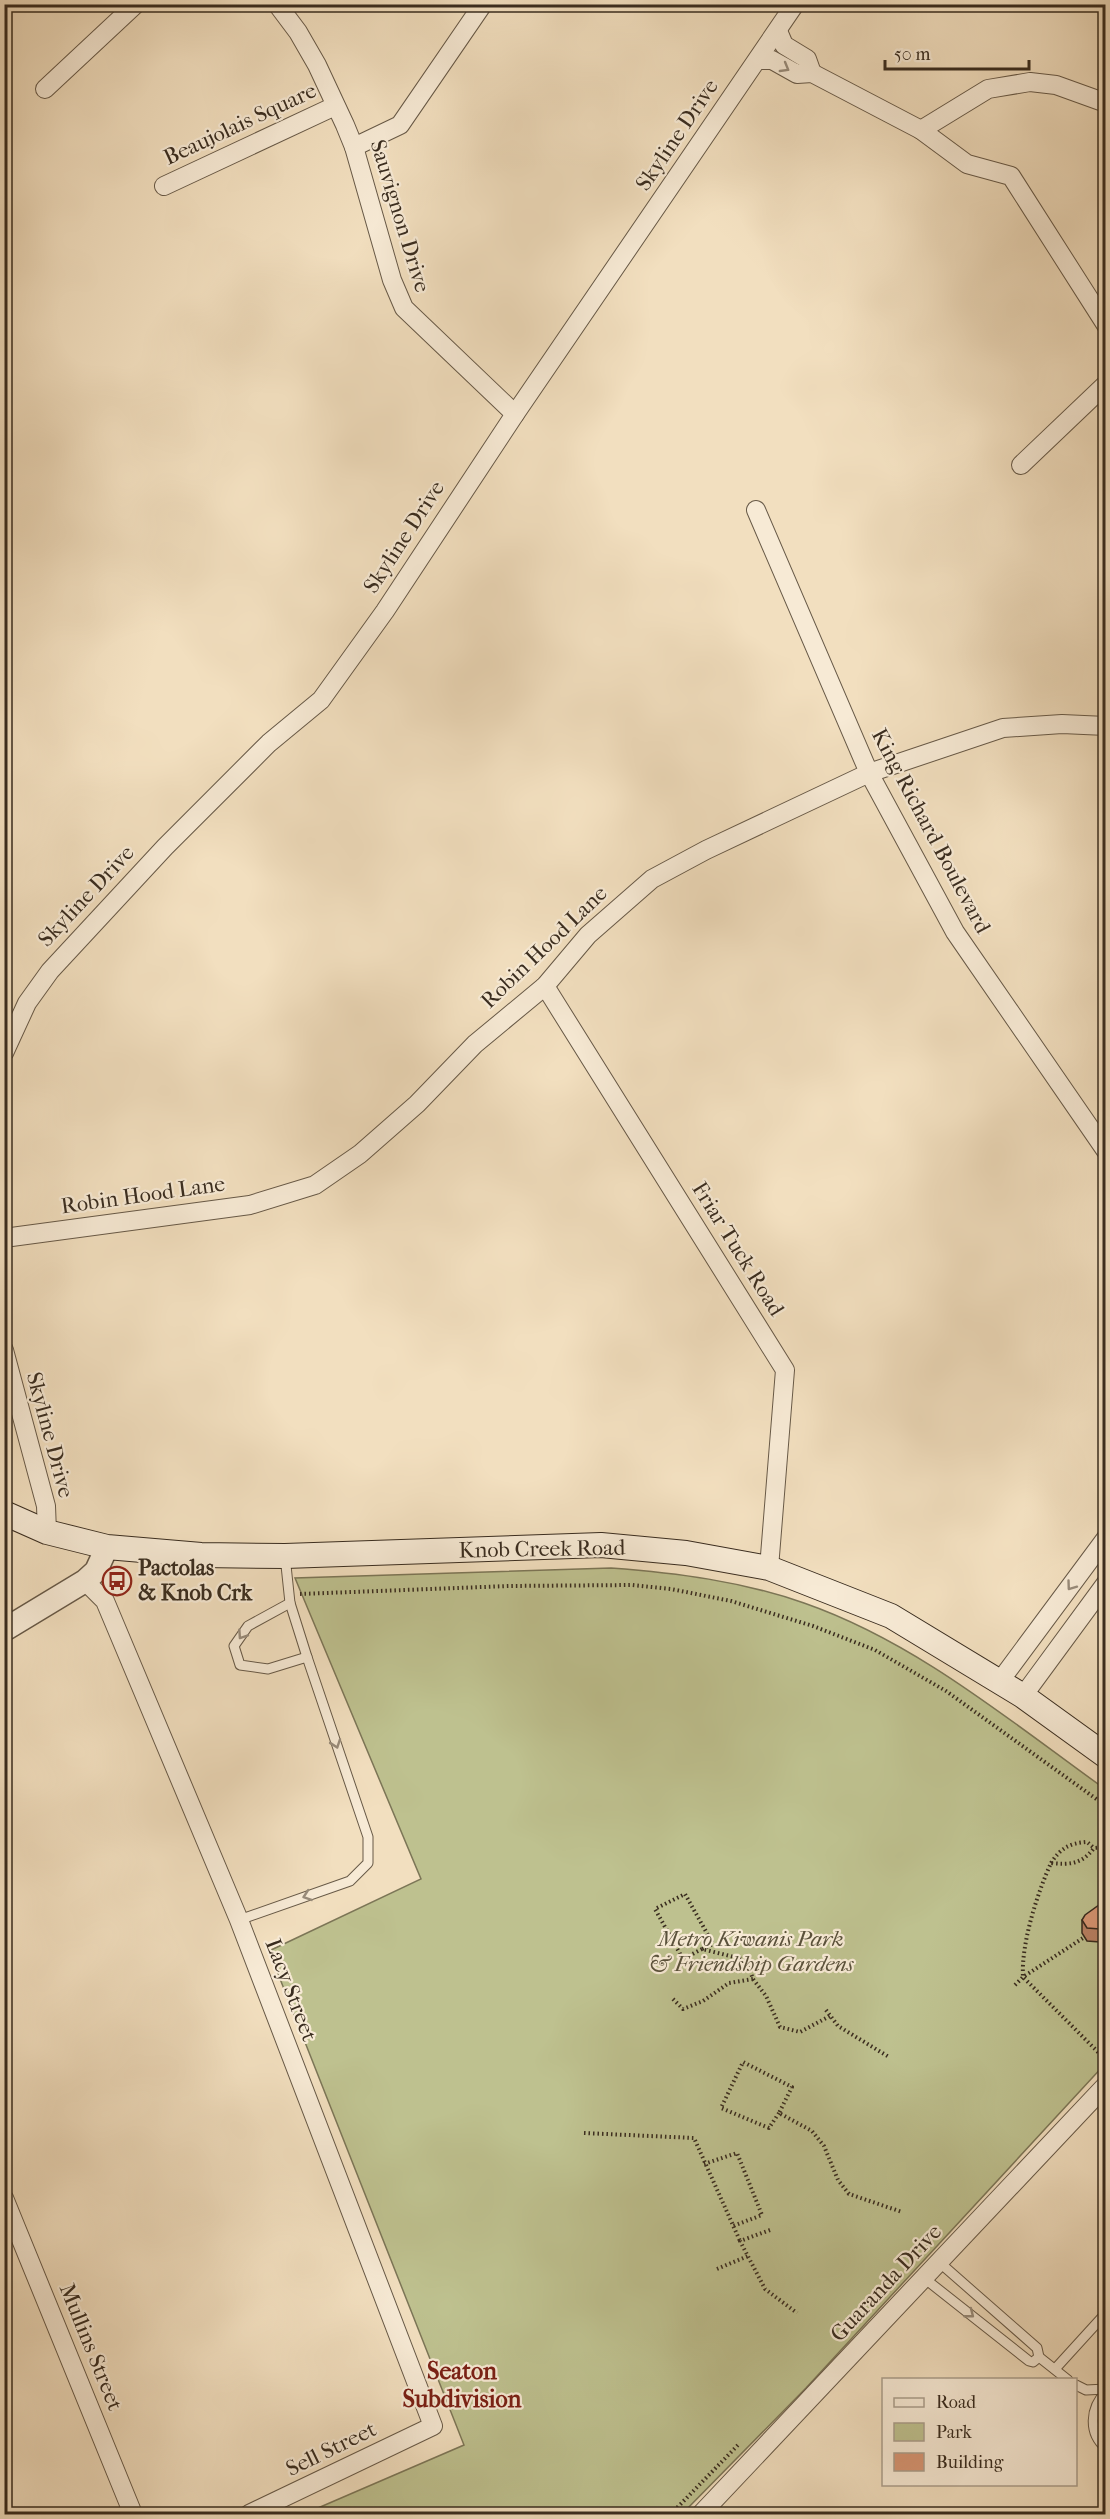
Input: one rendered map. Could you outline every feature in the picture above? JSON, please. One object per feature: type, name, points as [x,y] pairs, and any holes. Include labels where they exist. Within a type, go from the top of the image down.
[{"type":"main road","name":"Knob Creek Road","points":[[4,1513],[47,1532],[107,1547],[201,1555],[285,1556],[601,1545],[686,1553],[769,1568],[891,1616],[1023,1696],[1106,1756]]},
{"type":"street","points":[[45,89],[136,4]]},
{"type":"street","name":"Sauvignon Drive","points":[[277,4],[317,65],[354,147],[379,240],[404,308],[515,414]]},
{"type":"street","points":[[354,147],[400,125],[483,4]]},
{"type":"street","name":"Skyline Drive","points":[[4,1053],[27,1003],[50,971],[165,847],[269,743],[321,700],[385,611],[515,414],[795,4]]},
{"type":"street","points":[[778,30],[784,45],[807,59],[812,73]]},
{"type":"street","points":[[758,60],[772,60],[796,74],[812,73],[921,130],[967,164],[1011,176],[1106,325]]},
{"type":"street","points":[[921,130],[988,89],[1030,82],[1056,84],[1106,103]]},
{"type":"street","name":"Beaujolais Square","points":[[164,186],[335,106]]},
{"type":"street","points":[[1021,465],[1106,384]]},
{"type":"street","name":"King Richard Boulevard","points":[[756,510],[869,773],[956,932],[1106,1151]]},
{"type":"street","name":"Robin Hood Lane","points":[[4,1238],[250,1205],[315,1185],[360,1154],[417,1104],[475,1044],[544,986],[588,935],[652,879],[706,850],[869,773],[1003,728],[1062,724],[1106,726]]},
{"type":"street","name":"Friar Tuck Road","points":[[544,986],[785,1370],[769,1568]]},
{"type":"street","name":"Skyline Drive","points":[[4,1350],[46,1506],[47,1532]]},
{"type":"street","points":[[1000,1682],[1106,1538]]},
{"type":"street","points":[[4,1630],[85,1581],[96,1571],[107,1547]]},
{"type":"street","name":"Lacy Street","points":[[85,1581],[105,1601],[238,1920],[433,2426]]},
{"type":"street","points":[[1023,1696],[1106,1583]]},
{"type":"street","name":"Guaranda Drive","points":[[700,2514],[1106,2085]]},
{"type":"street","name":"Mullins Street","points":[[4,2198],[133,2514]]},
{"type":"street","name":"Sell Street","points":[[249,2514],[433,2426]]},
{"type":"lane","points":[[238,1920],[350,1881],[368,1863],[368,1837],[307,1657],[290,1598],[285,1556]]},
{"type":"lane","points":[[290,1598],[248,1626],[234,1646],[240,1665],[268,1669],[307,1657]]},
{"type":"lane","points":[[939,2262],[1037,2348],[1039,2357],[1067,2378]]},
{"type":"lane","points":[[924,2278],[1029,2361],[1033,2362],[1039,2357]]},
{"type":"lane","points":[[1055,2369],[1106,2313]]},
{"type":"lane","points":[[1077,2386],[1086,2390],[1106,2391]]},
{"type":"lane","points":[[1106,2391],[1098,2400],[1093,2424],[1099,2443],[1106,2448]]},
{"type":"path","points":[[290,1598],[509,1586],[632,1585],[671,1589],[731,1601],[813,1626],[875,1650],[946,1691],[1106,1806]]},
{"type":"path","points":[[1106,1847],[1094,1848],[1087,1842],[1076,1843],[1059,1850],[1051,1863],[1028,1930],[1022,1961],[1023,1977],[1106,2060]]},
{"type":"path","points":[[1051,1863],[1070,1865],[1086,1858],[1094,1848]]},
{"type":"path","points":[[702,1949],[713,1944],[685,1894],[655,1909],[683,1959],[702,1949],[746,1960],[753,1979],[766,1996],[780,2027],[801,2032],[830,2016]]},
{"type":"path","points":[[1015,1985],[1023,1977],[1083,1938]]},
{"type":"path","points":[[673,1999],[684,2008],[703,2001],[729,1983],[753,1979]]},
{"type":"path","points":[[826,2010],[838,2026],[888,2057]]},
{"type":"path","points":[[743,2062],[792,2087],[779,2113],[769,2128],[721,2108],[743,2062]]},
{"type":"path","points":[[779,2113],[812,2131],[824,2146],[838,2180],[849,2194],[902,2212]]},
{"type":"path","points":[[584,2133],[694,2138],[740,2241],[765,2289],[797,2313]]},
{"type":"path","points":[[704,2164],[737,2153],[762,2215],[733,2226]]},
{"type":"path","points":[[740,2241],[770,2230]]},
{"type":"path","points":[[717,2269],[748,2256]]},
{"type":"green space","name":"Metro Kiwanis Park & Friendship Gardens","points":[[611,1568],[684,1575],[757,1589],[804,1603],[845,1619],[885,1639],[961,1685],[1105,1789],[1105,2064],[806,2388],[682,2514],[304,2514],[464,2445],[269,1951],[421,1879],[295,1578]]},
{"type":"building","points":[[1106,1900],[1106,1925],[1100,1929],[1087,1928],[1082,1920],[1085,1915]]},
{"type":"place","name":"Pactolas & Knob Crk","points":[[117,1581]]},
{"type":"district","name":"Seaton Subdivision","points":[[462,2385]]}]
